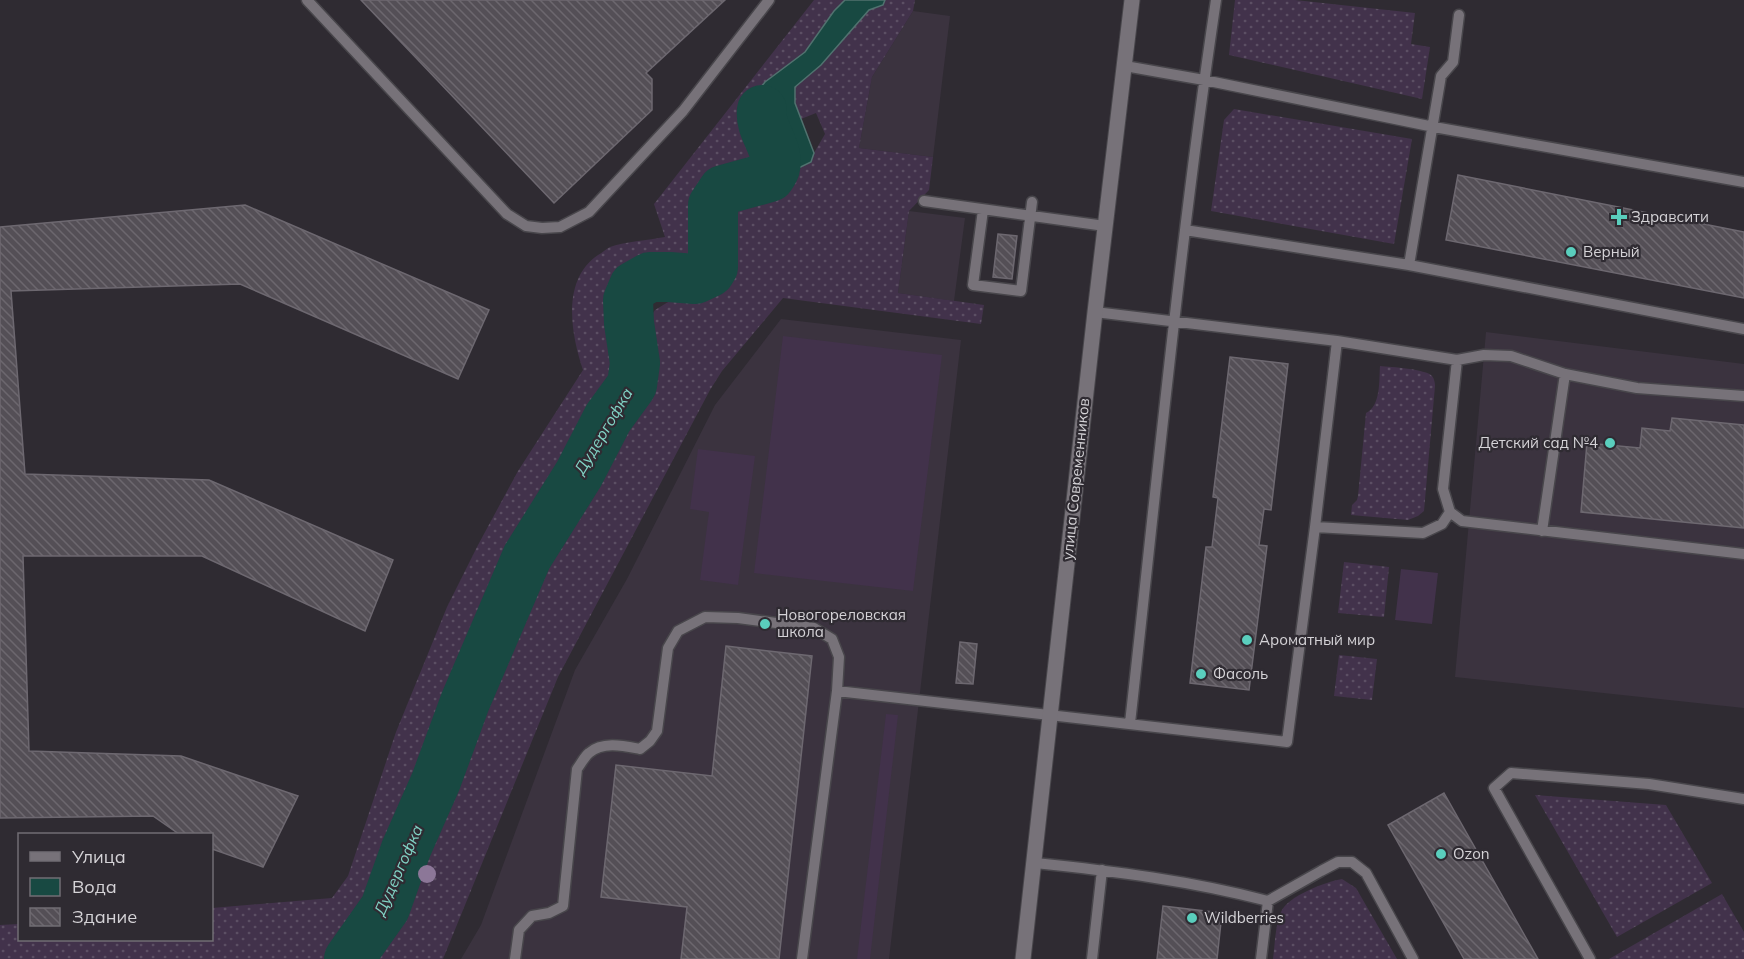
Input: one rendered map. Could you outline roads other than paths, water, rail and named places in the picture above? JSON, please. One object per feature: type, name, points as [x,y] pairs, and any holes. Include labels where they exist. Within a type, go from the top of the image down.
[{"type":"street","name":"улица Современников","points":[[1023,959],[1132,0]]},
{"type":"lane","points":[[307,0],[507,214],[526,226],[542,228],[560,227],[589,212],[683,111],[770,0]]},
{"type":"lane","points":[[1130,723],[1185,230],[1216,0]]},
{"type":"lane","points":[[1409,265],[1441,76],[1453,62],[1459,15]]},
{"type":"lane","points":[[1125,66],[1434,127],[1744,182]]},
{"type":"lane","points":[[966,207],[968,195]]},
{"type":"lane","points":[[924,201],[1105,225]]},
{"type":"lane","points":[[983,210],[974,285],[1021,291],[1032,202]]},
{"type":"lane","points":[[1185,230],[1409,265],[1744,329]]},
{"type":"lane","points":[[1095,312],[1337,341],[1457,360],[1484,355],[1511,356],[1565,374],[1636,388],[1744,396]]},
{"type":"lane","points":[[837,691],[1287,742],[1337,341]]},
{"type":"lane","points":[[1457,360],[1443,489],[1450,512],[1462,521],[1744,554]]},
{"type":"lane","points":[[1542,531],[1565,374]]},
{"type":"lane","points":[[1315,526],[1423,533],[1442,524],[1450,512]]},
{"type":"lane","points":[[514,959],[519,930],[532,916],[549,913],[563,906],[577,769],[589,753],[601,747],[615,745],[640,748],[650,741],[657,731],[668,648],[678,631],[705,617],[738,618],[814,628],[832,639],[839,657],[837,691],[802,959]]},
{"type":"lane","points":[[1590,959],[1494,788],[1511,773],[1649,784],[1744,799]]},
{"type":"lane","points":[[1035,863],[1102,870],[1224,889],[1268,901],[1329,866],[1338,862],[1352,862],[1366,873],[1413,959]]},
{"type":"lane","points":[[1092,959],[1102,870]]},
{"type":"lane","points":[[1262,959],[1268,901]]},
{"type":"water","points":[[845,0],[885,0],[883,5],[869,10],[821,65],[795,87],[795,103],[814,153],[811,162],[778,178],[760,170],[765,158],[764,147],[748,103],[765,82],[805,52],[834,11]]},
{"type":"waterway","name":"Дудергофка","points":[[349,959],[385,908],[465,702],[527,557],[579,474],[608,418],[632,385],[635,363],[628,300],[634,286],[650,277],[695,279],[710,272],[713,267],[713,205],[723,190],[770,177],[775,168],[775,153],[763,125],[762,110]]},
{"type":"place","name":"Здравсити","points":[[1619,217]]},
{"type":"place","name":"Верный","points":[[1571,252]]},
{"type":"place","name":"Детский сад №4","points":[[1610,443]]},
{"type":"place","name":"Новогореловская школа","points":[[765,624]]},
{"type":"place","name":"Ароматный мир","points":[[1247,640]]},
{"type":"place","name":"Фасоль","points":[[1201,674]]},
{"type":"place","name":"Ozon","points":[[1441,854]]},
{"type":"place","name":"Wildberries","points":[[1192,918]]}]
